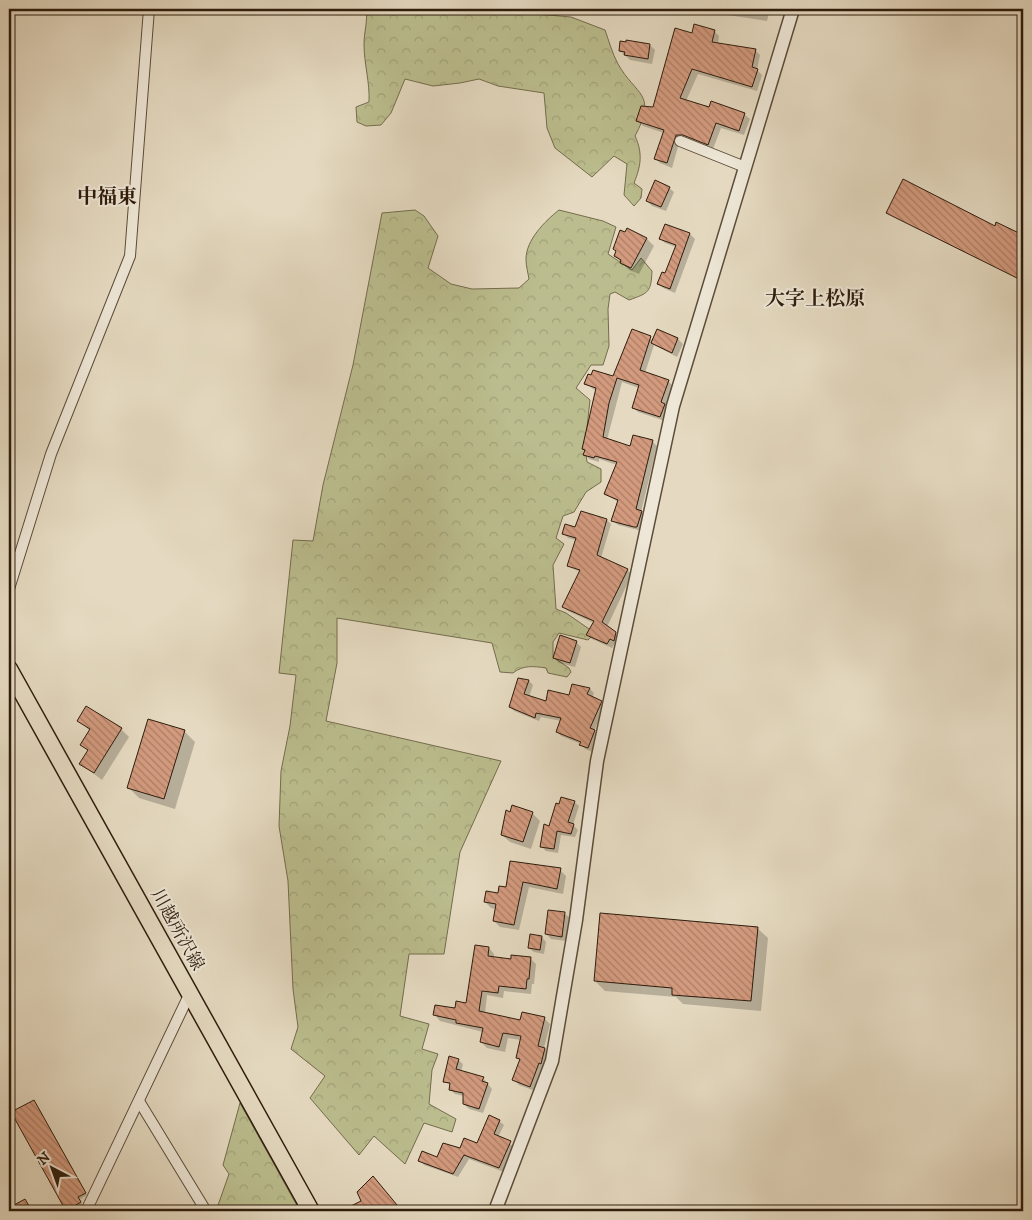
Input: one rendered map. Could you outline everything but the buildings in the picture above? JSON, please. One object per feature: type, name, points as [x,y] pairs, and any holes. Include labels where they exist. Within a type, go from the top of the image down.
[{"type":"main road","name":"川越所沢線","points":[[9,668],[311,1211]]},
{"type":"street","points":[[9,589],[51,454],[130,256],[149,9]]},
{"type":"street","points":[[495,1211],[552,1061],[576,920],[597,761],[671,416],[793,9]]},
{"type":"street","points":[[680,141],[745,167]]},
{"type":"street","points":[[86,1211],[190,993]]},
{"type":"street","points":[[139,1101],[206,1211]]},
{"type":"green space","points":[[366,9],[479,9],[571,17],[605,30],[618,64],[642,96],[644,103],[645,111],[642,122],[635,136],[640,160],[634,183],[642,189],[641,198],[634,206],[624,195],[627,164],[614,156],[592,177],[555,148],[547,128],[544,93],[498,86],[479,79],[433,86],[405,79],[391,113],[381,125],[366,126],[357,122],[356,107],[369,102],[364,44],[367,18]]},
{"type":"green space","points":[[415,210],[424,216],[438,236],[428,268],[451,284],[472,289],[519,288],[529,279],[526,259],[529,245],[542,225],[559,210],[603,221],[616,227],[608,254],[632,270],[641,258],[652,271],[650,288],[645,293],[629,300],[615,292],[610,294],[608,309],[609,346],[603,365],[591,365],[576,388],[590,400],[585,446],[587,462],[601,469],[601,482],[586,492],[574,512],[563,516],[556,538],[564,544],[553,565],[556,609],[566,613],[592,631],[592,636],[588,640],[559,633],[553,642],[553,657],[569,668],[571,672],[567,677],[548,673],[546,668],[537,667],[524,667],[513,673],[500,672],[492,643],[337,618],[337,663],[326,721],[501,761],[460,852],[444,954],[409,954],[400,1016],[429,1024],[422,1049],[438,1054],[432,1070],[429,1104],[456,1119],[452,1132],[424,1123],[405,1164],[374,1136],[359,1155],[310,1098],[325,1076],[291,1049],[298,1027],[293,989],[288,881],[279,826],[281,771],[290,726],[296,675],[279,673],[293,540],[313,541],[323,485],[353,365],[382,213]]},
{"type":"green space","points":[[240,1103],[300,1211],[216,1211],[229,1174],[223,1165]]},
{"type":"district","name":"中福東","points":[[107,197]]},
{"type":"district","name":"大字上松原","points":[[815,299]]}]
